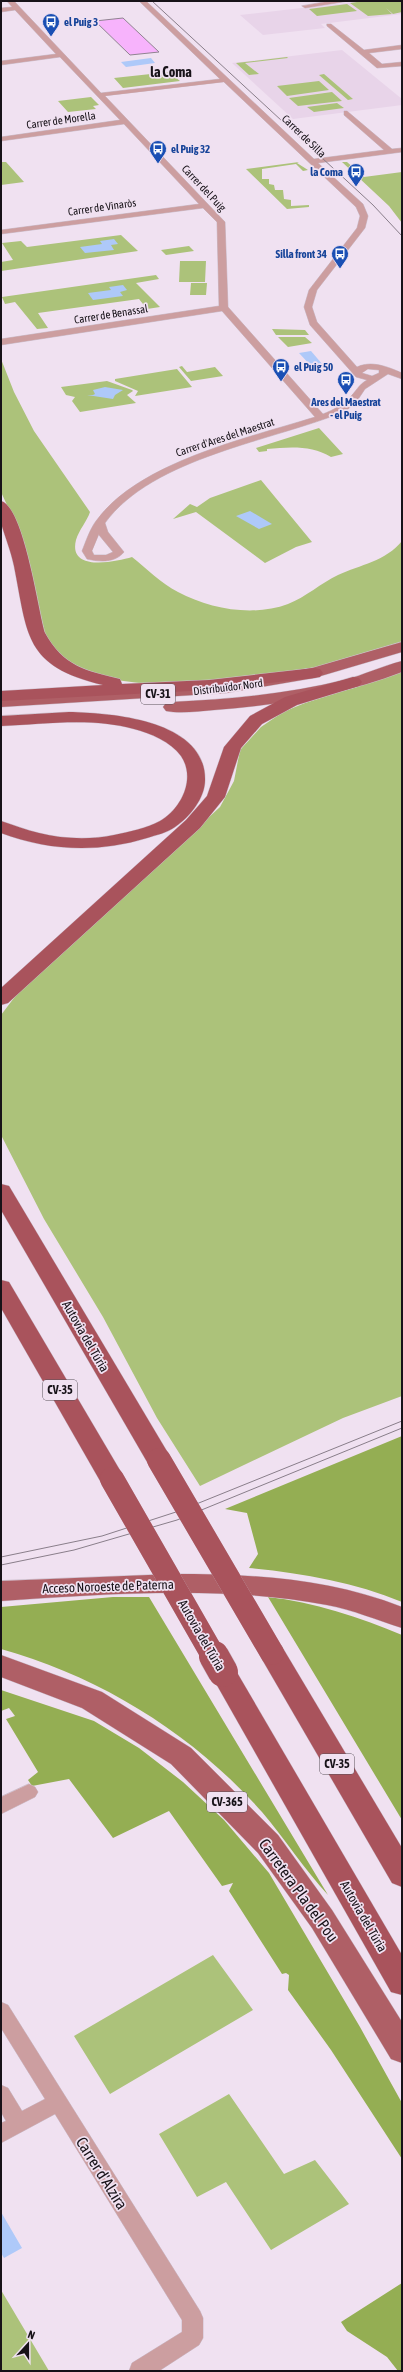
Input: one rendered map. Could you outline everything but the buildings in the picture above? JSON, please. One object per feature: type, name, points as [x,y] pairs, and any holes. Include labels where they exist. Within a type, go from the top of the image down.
[{"type":"highway","points":[[1,506],[16,539],[35,631],[43,647],[50,656],[72,670],[93,679],[157,688]]},
{"type":"highway","points":[[1,696],[209,685],[314,673]]},
{"type":"highway","points":[[1,999],[193,824],[216,797],[233,747],[256,720],[291,701],[353,682]]},
{"type":"highway","points":[[1,721],[85,717],[138,725],[178,743],[189,753],[196,767],[197,781],[194,795],[183,810],[168,824],[134,836],[88,844],[43,841],[19,835],[1,827]]},
{"type":"highway","name":"Autovia del Túria","points":[[1,1191],[402,1874]]},
{"type":"highway","name":"Autovia del Túria","points":[[1,1288],[402,1982]]},
{"type":"main road","name":"Distribuïdor Nord","points":[[1,702],[218,689],[274,681],[314,673],[369,659],[402,648]]},
{"type":"main road","name":"Distribuïdor Nord","points":[[1,716],[228,704],[353,682],[402,666]]},
{"type":"main road","name":"Acceso Noroeste de Paterna","points":[[1,1591],[140,1583],[259,1585],[321,1593],[361,1603],[402,1618]]},
{"type":"main road","name":"Carretera Pla del Pou","points":[[1,1666],[92,1700],[181,1756],[268,1844],[322,1919],[402,2049]]},
{"type":"street","name":"Carrer del Puig","points":[[10,1],[221,222],[222,302],[224,308]]},
{"type":"street","name":"Carrer de Silla","points":[[142,1],[358,203],[363,213],[361,228],[316,286],[309,300],[308,311],[313,323],[335,346],[358,374]]},
{"type":"street","points":[[304,6],[346,1]]},
{"type":"street","points":[[1,10],[17,8]]},
{"type":"street","points":[[329,25],[380,66],[402,64]]},
{"type":"street","points":[[362,52],[402,47]]},
{"type":"street","points":[[1,63],[62,55]]},
{"type":"street","points":[[371,59],[402,55]]},
{"type":"street","points":[[99,95],[227,80]]},
{"type":"street","points":[[347,113],[390,151]]},
{"type":"street","name":"Carrer de Morella","points":[[1,139],[125,122]]},
{"type":"street","points":[[313,161],[402,150]]},
{"type":"street","name":"Carrer de Vinaròs","points":[[1,232],[206,205]]},
{"type":"street","points":[[224,308],[321,418]]},
{"type":"street","name":"Carrer de Benassal","points":[[1,342],[197,310],[224,308]]},
{"type":"street","name":"Carrer de Silla","points":[[335,346],[359,358],[379,373],[402,380]]},
{"type":"street","points":[[362,387],[358,374],[379,373]]},
{"type":"street","name":"Carrer de Silla","points":[[379,373],[402,376]]},
{"type":"street","name":"Carrer d'Ares del Maestrat","points":[[100,522],[111,509],[153,476],[183,463],[321,418],[343,408],[354,399],[362,387],[379,373]]},
{"type":"street","points":[[1,1806],[28,1792]]},
{"type":"street","name":"Carrer d'Alzira","points":[[1,2011],[193,2318],[192,2338],[140,2371]]},
{"type":"street","points":[[1,2094],[19,2124]]},
{"type":"street","points":[[1,2134],[58,2102]]},
{"type":"shaded area","points":[[362,1],[402,1],[402,14],[321,24],[325,28],[263,35],[240,15]]},
{"type":"shaded area","points":[[342,50],[402,99],[402,105],[293,119],[232,63]]},
{"type":"green space","points":[[364,1],[402,1],[402,12],[393,14],[386,8],[392,14],[368,16],[350,3]]},
{"type":"green space","points":[[347,4],[357,11],[317,16],[309,9]]},
{"type":"green space","points":[[288,58],[245,63],[259,74],[249,75],[236,63]]},
{"type":"green space","points":[[169,72],[180,81],[123,88],[114,78]]},
{"type":"green space","points":[[324,74],[353,99],[348,100],[319,75]]},
{"type":"green space","points":[[319,81],[329,90],[287,96],[277,86]]},
{"type":"green space","points":[[332,92],[342,101],[298,106],[289,98]]},
{"type":"green space","points":[[91,97],[99,105],[93,106],[96,109],[68,112],[58,101]]},
{"type":"green space","points":[[337,103],[344,108],[314,112],[307,107]]},
{"type":"green space","points":[[1,162],[6,162],[24,182],[1,185]]},
{"type":"green space","points":[[299,162],[297,163],[308,170],[303,171],[296,164],[262,169],[262,179],[269,179],[269,184],[274,185],[275,190],[283,190],[284,199],[291,200],[291,206],[309,205],[309,207],[287,209],[246,169]]},
{"type":"green space","points":[[342,162],[347,162],[364,177],[402,172],[402,223],[389,206]]},
{"type":"green space","points":[[121,235],[138,251],[1,271],[1,262],[13,260],[2,243],[21,241],[27,247]]},
{"type":"green space","points":[[189,246],[194,251],[166,255],[161,250]]},
{"type":"green space","points":[[180,261],[206,261],[205,282],[179,282]]},
{"type":"green space","points":[[156,275],[159,279],[136,283],[160,307],[147,309],[139,299],[38,313],[48,328],[37,329],[15,302],[5,304],[2,297]]},
{"type":"green space","points":[[191,283],[207,283],[206,295],[190,295]]},
{"type":"green space","points":[[272,329],[305,330],[309,335],[276,335]]},
{"type":"green space","points":[[278,337],[305,337],[312,343],[288,347]]},
{"type":"green space","points":[[1,359],[14,392],[34,431],[90,512],[76,540],[75,550],[79,557],[86,561],[105,562],[132,557],[154,576],[190,598],[218,607],[261,610],[275,608],[295,601],[338,575],[381,558],[396,548],[402,541],[402,642],[323,667],[276,676],[147,684],[116,680],[87,672],[64,659],[49,644],[41,627],[24,542],[1,492]]},
{"type":"green space","points":[[182,366],[187,372],[215,367],[223,376],[191,381],[179,367]]},
{"type":"green space","points":[[177,369],[192,387],[135,396],[138,391],[115,381],[115,379]]},
{"type":"green space","points":[[107,381],[132,390],[133,391],[127,395],[136,403],[80,412],[72,401],[75,397],[66,395],[61,387]]},
{"type":"green space","points":[[319,428],[343,454],[331,457],[316,450],[292,447],[267,449],[267,451],[259,452],[256,448]]},
{"type":"green space","points":[[261,480],[312,542],[296,547],[265,563],[196,512],[173,519],[190,504],[197,507],[210,498]]},
{"type":"green space","points":[[402,672],[402,1396],[343,1418],[200,1486],[157,1418],[103,1317],[44,1219],[1,1135],[1,1015],[17,994],[220,807],[234,781],[240,750],[261,727],[283,712],[305,703]]},
{"type":"green space","points":[[402,1436],[402,1602],[365,1589],[327,1579],[249,1568],[258,1554],[247,1513],[225,1509]]},
{"type":"green space","points":[[113,1597],[149,1597],[328,1895],[262,1812],[235,1784],[206,1758],[175,1734],[143,1712],[109,1692],[74,1675],[1,1649],[1,1607]]},
{"type":"green space","points":[[268,1597],[319,1606],[370,1622],[402,1635],[402,1820]]},
{"type":"green space","points":[[1,1690],[94,1721],[139,1748],[183,1782],[224,1820],[269,1873],[360,2027],[402,2103],[402,2159],[331,2050],[288,1990],[289,1975],[286,1973],[282,1974],[229,1891],[233,1883],[222,1886],[169,1811],[113,1838],[69,1779],[32,1786],[28,1780],[38,1772],[6,1719],[15,1716],[9,1708],[1,1711]]},
{"type":"green space","points":[[213,1955],[253,2010],[110,2094],[74,2036]]},
{"type":"green space","points":[[229,2094],[284,2174],[315,2160],[349,2204],[271,2250],[226,2182],[197,2197],[159,2134]]},
{"type":"green space","points":[[402,2283],[402,2371],[398,2371],[387,2357],[347,2331],[341,2322]]},
{"type":"green space","points":[[1,2290],[49,2371],[1,2371]]},
{"type":"water","points":[[151,58],[155,63],[126,67],[121,62]]},
{"type":"water","points":[[114,239],[118,244],[111,245],[114,250],[85,253],[80,247],[102,244],[100,241]]},
{"type":"water","points":[[123,285],[127,290],[120,292],[123,296],[93,300],[88,293],[111,290],[109,287]]},
{"type":"water","points":[[311,351],[323,365],[311,366],[299,353]]},
{"type":"water","points":[[105,387],[123,390],[115,395],[113,399],[87,395],[93,395],[95,394],[93,390]]},
{"type":"water","points":[[250,511],[272,524],[259,529],[236,516]]},
{"type":"water","points":[[1,2212],[22,2248],[4,2258],[1,2253]]},
{"type":"tram line","points":[[152,1],[373,205],[402,236]]},
{"type":"tram line","points":[[1,1557],[102,1536],[179,1511],[402,1421]]},
{"type":"tram line","points":[[1,1565],[74,1550],[177,1520],[402,1428]]},
{"type":"place","name":"el Puig 3","points":[[51,37]]},
{"type":"place","name":"el Puig 32","points":[[158,164]]},
{"type":"place","name":"la Coma","points":[[356,187]]},
{"type":"place","name":"Silla front 34","points":[[340,269]]},
{"type":"place","name":"el Puig 50","points":[[281,382]]},
{"type":"place","name":"Ares del Maestrat - el Puig","points":[[346,395]]},
{"type":"district","name":"la Coma","points":[[171,72]]}]
